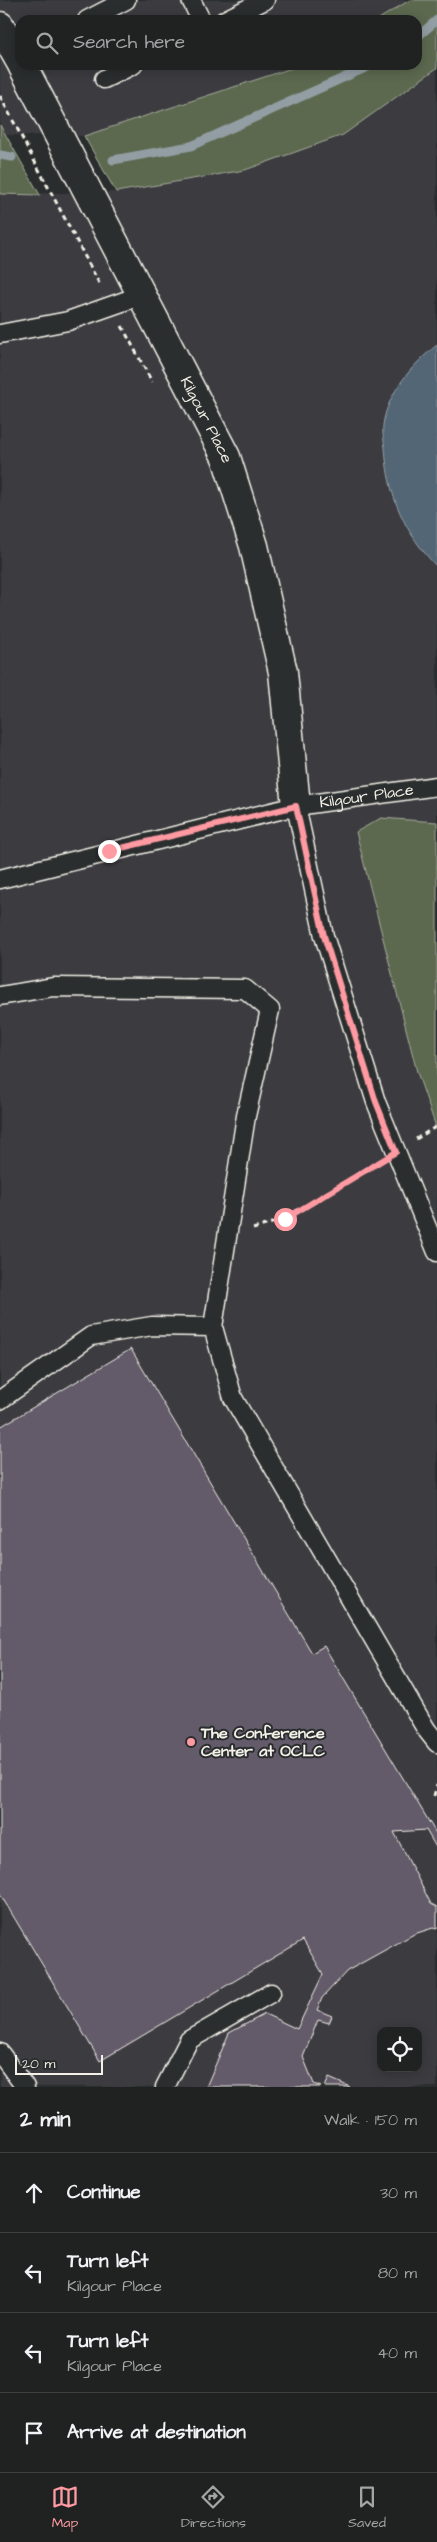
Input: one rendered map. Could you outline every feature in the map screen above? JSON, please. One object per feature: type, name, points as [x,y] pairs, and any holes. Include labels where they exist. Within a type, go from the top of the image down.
[{"type":"street","name":"Kilgour Place","points":[[0,26],[15,51]]},
{"type":"street","name":"Kilgour Place","points":[[26,70],[226,457],[254,546],[283,672],[296,806]]},
{"type":"lane","points":[[97,15],[126,0]]},
{"type":"lane","points":[[191,0],[198,15]]},
{"type":"lane","points":[[235,15],[265,0]]},
{"type":"lane","points":[[104,79],[123,70]]},
{"type":"lane","points":[[0,334],[68,321],[142,295]]},
{"type":"lane","name":"Kilgour Place","points":[[0,879],[296,806],[437,786]]},
{"type":"lane","name":"Kilgour Place","points":[[296,806],[324,936],[376,1102],[437,1252]]},
{"type":"lane","points":[[0,996],[53,987],[245,989],[270,1010],[246,1116],[213,1327],[233,1398],[426,1729],[437,1743]]},
{"type":"lane","points":[[0,1400],[91,1336],[152,1326],[213,1327]]},
{"type":"lane","points":[[165,2087],[189,2040],[271,1993]]},
{"type":"lane","points":[[0,2053],[24,2087]]},
{"type":"path","points":[[0,96],[153,384]]},
{"type":"path","points":[[227,1237],[285,1219],[437,1126]]},
{"type":"path","points":[[434,1796],[437,1785]]},
{"type":"shaded area","points":[[0,0],[410,0],[385,15],[15,15],[15,70],[286,70],[84,136],[5,135],[0,125]]},
{"type":"shaded area","points":[[437,68],[437,822],[381,818],[357,833],[417,1072],[437,1130],[437,2087],[0,2087],[0,194],[116,192],[245,170],[343,135]]},
{"type":"green space","points":[[410,0],[437,0],[437,68],[343,135],[245,170],[116,192],[84,136],[286,70],[422,70],[422,15],[385,15]]},
{"type":"green space","points":[[0,125],[40,195],[0,194]]},
{"type":"green space","points":[[381,818],[437,822],[437,1130],[417,1072],[356,832]]},
{"type":"water","points":[[437,345],[437,567],[415,540],[394,498],[387,465],[383,425],[385,413],[402,380]]},
{"type":"building","name":"The Conference Center at OCLC","points":[[131,1349],[312,1653],[324,1646],[437,1835],[437,1849],[426,1830],[394,1832],[431,1904],[437,1907],[437,1929],[433,1928],[414,1934],[347,1971],[322,1998],[317,2010],[332,2016],[329,2023],[318,2020],[303,2057],[314,2084],[321,2087],[206,2087],[229,2033],[265,2014],[297,2029],[323,1974],[303,1940],[100,2061],[0,1894],[0,1427]]},
{"type":"building","points":[[329,2078],[350,2087],[325,2087]]},
{"type":"waterway","points":[[422,33],[437,20]]},
{"type":"waterway","points":[[113,160],[191,146],[361,70]]},
{"type":"waterway","points":[[0,155],[12,157]]},
{"type":"place","name":"The Conference Center at OCLC","points":[[191,1742]]},
{"type":"route","points":[[109,851],[296,806],[324,936],[376,1102],[396,1152],[285,1219]]}]
